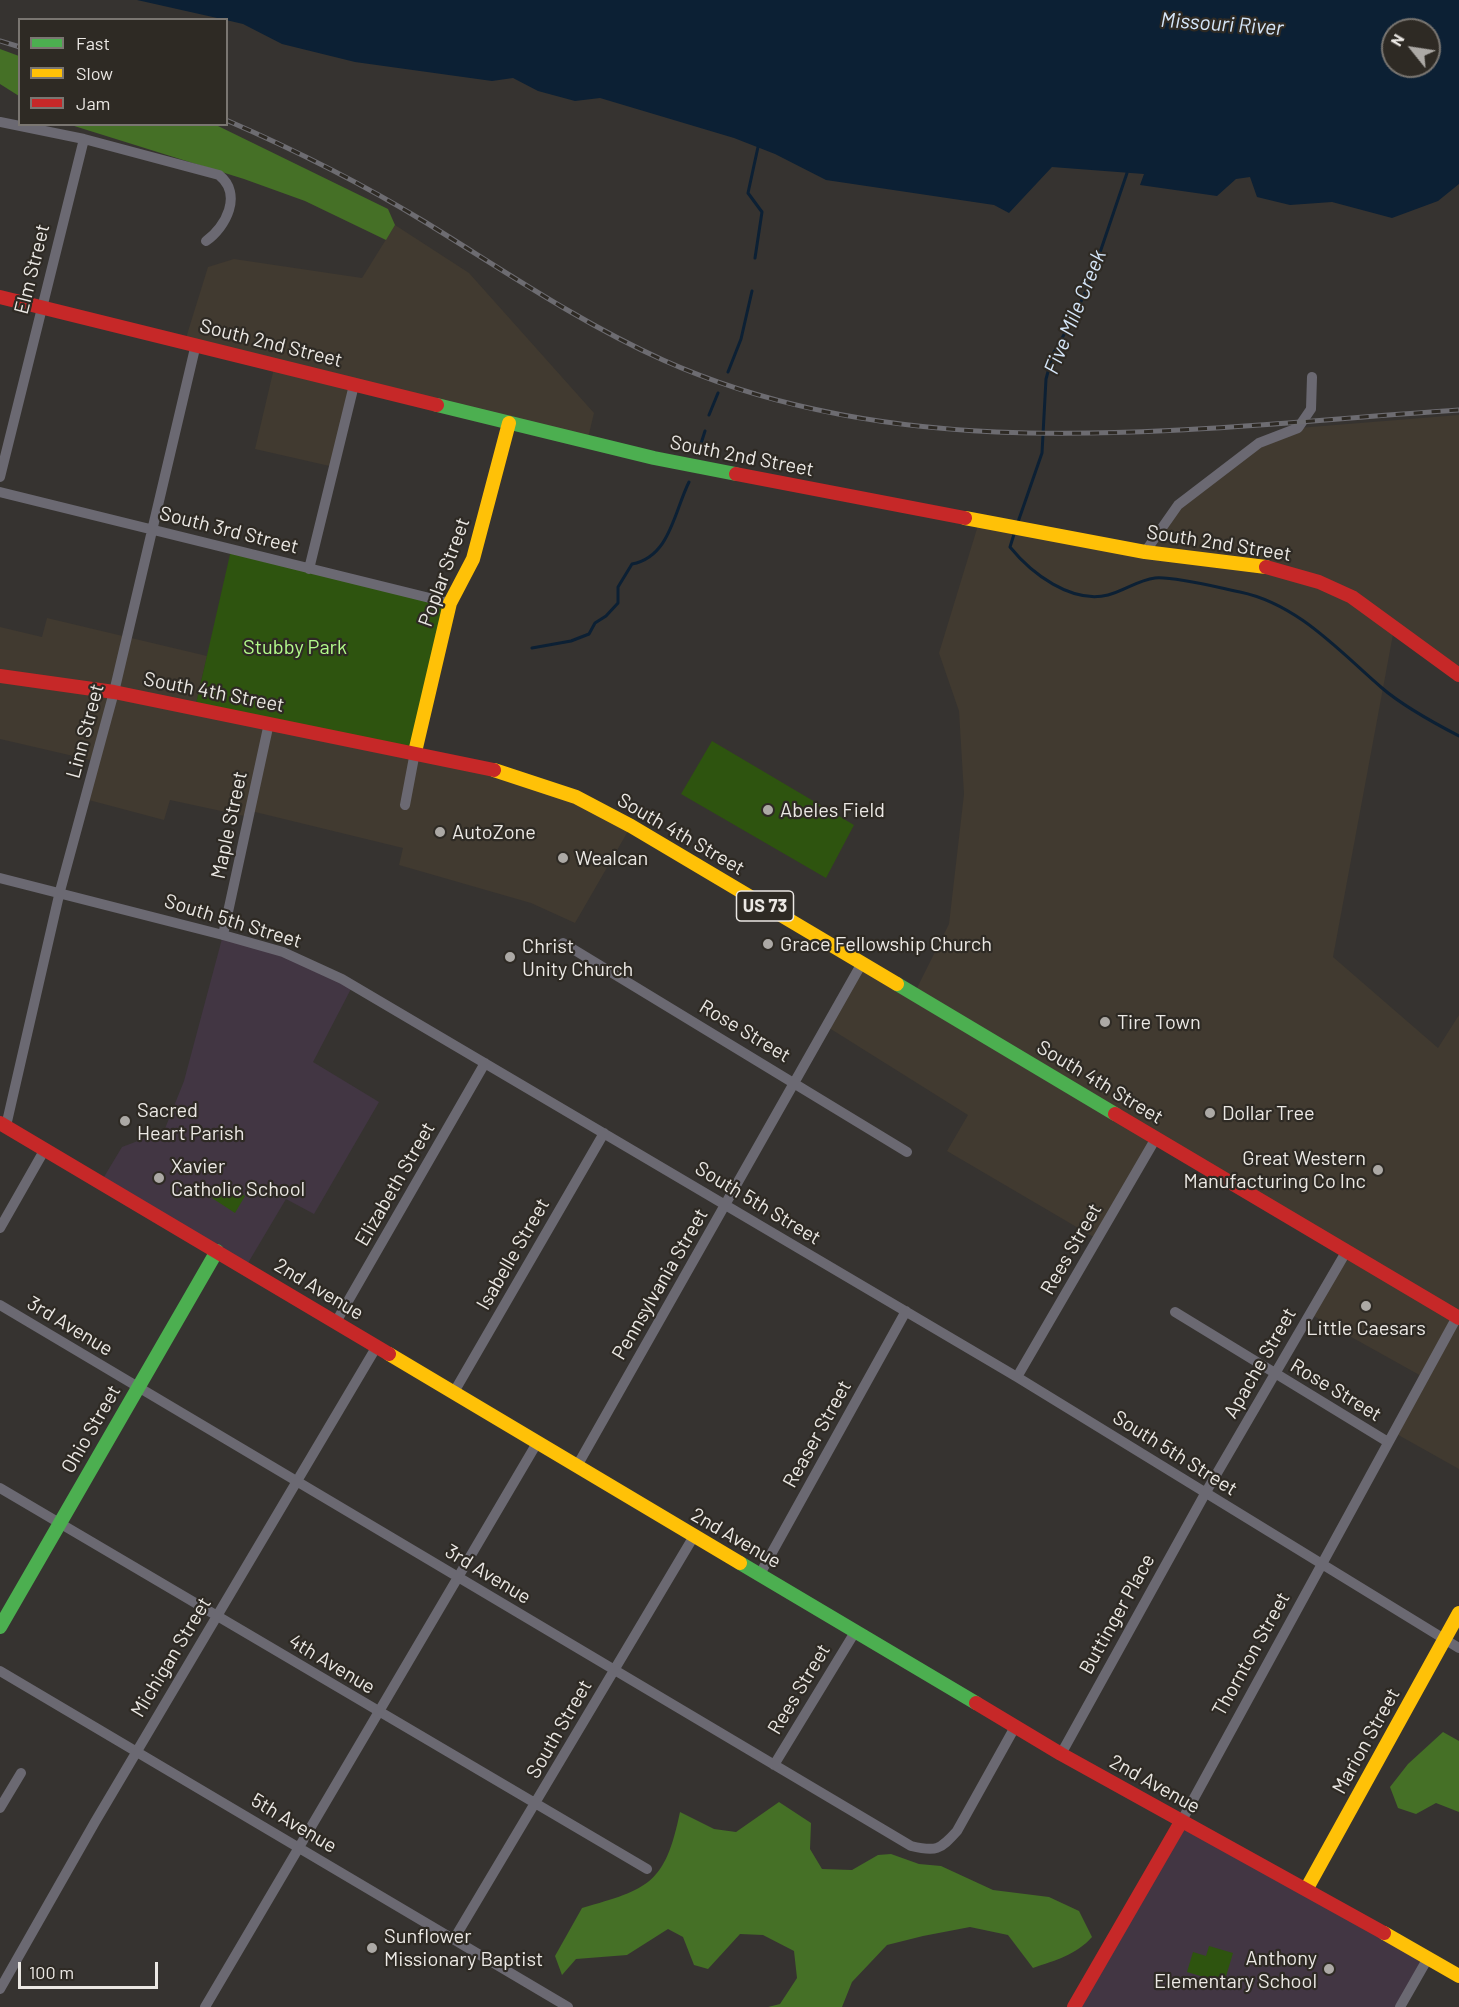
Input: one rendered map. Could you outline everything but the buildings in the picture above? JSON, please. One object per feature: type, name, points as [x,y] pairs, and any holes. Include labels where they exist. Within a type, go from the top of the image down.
[{"type":"main road","name":"South 2nd Street","points":[[0,297],[654,458],[1144,552],[1260,566],[1319,582],[1352,597],[1459,675]]},
{"type":"main road","name":"Poplar Street","points":[[415,752],[450,603],[473,559],[509,423]]},
{"type":"main road","name":"South 4th Street","points":[[0,676],[114,692],[415,752],[506,773],[576,796],[631,826],[1458,1318]]},
{"type":"main road","name":"2nd Avenue","points":[[3,1125],[1061,1754],[1181,1822],[1307,1888],[1459,1976]]},
{"type":"main road","name":"Ohio Street","points":[[0,1627],[217,1251]]},
{"type":"main road","name":"Marion Street","points":[[1307,1888],[1459,1613]]},
{"type":"main road","name":"Thornton Street","points":[[1074,2007],[1181,1822]]},
{"type":"street","points":[[0,122],[18,126]]},
{"type":"street","points":[[20,126],[84,139],[219,175],[227,181],[231,193],[226,219],[218,233],[206,241]]},
{"type":"street","name":"Elm Street","points":[[0,477],[84,139]]},
{"type":"street","name":"Linn Street","points":[[3,1125],[60,891],[114,692],[196,344]]},
{"type":"street","points":[[1144,552],[1178,505],[1259,443],[1298,428],[1306,420],[1311,409],[1312,377]]},
{"type":"street","points":[[309,569],[354,385]]},
{"type":"street","name":"South 3rd Street","points":[[0,492],[450,603]]},
{"type":"street","name":"Maple Street","points":[[223,934],[269,723]]},
{"type":"street","name":"Poplar Street","points":[[405,806],[415,752]]},
{"type":"street","name":"South 5th Street","points":[[0,878],[60,891],[223,934],[283,952],[342,979],[1017,1377],[1459,1648]]},
{"type":"street","name":"Rose Street","points":[[563,943],[907,1152]]},
{"type":"street","name":"Pennsylvania Street","points":[[577,1466],[862,963]]},
{"type":"street","name":"Elizabeth Street","points":[[336,1322],[485,1063]]},
{"type":"street","name":"Isabelle Street","points":[[454,1392],[604,1133]]},
{"type":"street","name":"Rees Street","points":[[1017,1377],[1156,1138]]},
{"type":"street","points":[[0,1228],[45,1149]]},
{"type":"street","name":"Apache Street","points":[[1206,1492],[1346,1252]]},
{"type":"street","name":"3rd Avenue","points":[[0,1305],[911,1846],[930,1851],[944,1846],[957,1831],[1015,1727]]},
{"type":"street","name":"Reaser Street","points":[[760,1574],[906,1311]]},
{"type":"street","name":"Rose Street","points":[[1175,1312],[1388,1442]]},
{"type":"street","name":"Thornton Street","points":[[1181,1822],[1458,1318]]},
{"type":"street","name":"Michigan Street","points":[[0,1989],[137,1751],[377,1346]]},
{"type":"street","points":[[205,2007],[537,1443]]},
{"type":"street","name":"4th Avenue","points":[[0,1488],[378,1713],[647,1869]]},
{"type":"street","name":"Buttinger Place","points":[[1061,1754],[1206,1492]]},
{"type":"street","name":"South Street","points":[[454,1940],[694,1536]]},
{"type":"street","name":"Rees Street","points":[[774,1765],[855,1632]]},
{"type":"street","name":"5th Avenue","points":[[0,1671],[568,2007]]},
{"type":"street","points":[[0,1808],[21,1773]]},
{"type":"street","points":[[1401,2007],[1428,1958]]},
{"type":"shaded area","points":[[395,225],[469,273],[594,413],[587,442],[355,385],[334,467],[255,449],[275,364],[185,341],[208,267],[234,259],[362,278]]},
{"type":"shaded area","points":[[1459,415],[1459,675],[1394,629],[1333,957],[1438,1048],[1459,1015],[1459,1469],[1393,1432],[1423,1377],[1310,1314],[1346,1252],[1156,1139],[1097,1239],[947,1151],[968,1115],[826,1026],[862,963],[914,994],[949,924],[964,794],[959,711],[939,653],[979,522],[1144,552],[1178,505],[1259,443],[1298,428]]},
{"type":"shaded area","points":[[47,618],[207,656],[195,708],[506,773],[631,826],[575,923],[531,903],[399,865],[403,848],[251,811],[249,817],[170,800],[164,820],[85,799],[95,761],[0,739],[0,627],[42,637]]},
{"type":"shaded area","points":[[223,935],[283,952],[353,985],[313,1062],[379,1102],[314,1214],[286,1199],[245,1268],[101,1182],[122,1147],[164,1131],[184,1081]]},
{"type":"shaded area","points":[[1181,1822],[1428,1958],[1400,2007],[1074,2007]]},
{"type":"green space","points":[[0,49],[18,56],[18,95],[0,84]]},
{"type":"green space","points":[[74,126],[218,126],[388,209],[395,225],[386,240],[305,201],[244,179]]},
{"type":"green space","name":"Stubby Park","points":[[231,550],[450,603],[415,752],[195,708]]},
{"type":"green space","name":"Abeles Field","points":[[712,741],[854,825],[826,878],[681,794]]},
{"type":"green space","points":[[223,1181],[245,1196],[235,1213],[212,1198]]},
{"type":"green space","points":[[1443,1732],[1459,1741],[1459,1812],[1436,1803],[1416,1814],[1398,1808],[1390,1787],[1408,1764]]},
{"type":"green space","points":[[779,1802],[811,1823],[810,1849],[822,1869],[852,1870],[878,1855],[891,1854],[919,1864],[941,1866],[993,1890],[1049,1897],[1079,1911],[1092,1937],[1072,1953],[1033,1968],[1008,1935],[970,1927],[887,1945],[852,1982],[842,2007],[768,2007],[780,2004],[797,1978],[794,1951],[763,1935],[740,1934],[708,1969],[694,1965],[683,1937],[668,1929],[627,1955],[576,1959],[562,1975],[555,1956],[582,1908],[623,1895],[650,1880],[668,1855],[680,1812],[714,1829],[736,1832]]},
{"type":"green space","points":[[1209,1946],[1233,1953],[1224,1983],[1187,1972],[1193,1952],[1206,1956]]},
{"type":"water","name":"Missouri River","points":[[137,0],[1459,0],[1459,184],[1438,201],[1392,218],[1332,202],[1290,205],[1257,197],[1250,177],[1236,179],[1217,196],[1140,185],[1144,174],[1052,167],[1009,213],[994,205],[826,180],[775,154],[734,138],[600,98],[575,101],[538,91],[513,78],[492,81],[355,62],[282,44],[243,24],[228,21],[228,18],[216,18]]},
{"type":"waterway","points":[[755,258],[762,212],[748,193],[758,147]]},
{"type":"waterway","name":"Five Mile Creek","points":[[1018,522],[1042,453],[1046,379],[1053,354],[1075,315],[1091,279],[1127,173]]},
{"type":"waterway","points":[[728,372],[741,339],[752,291]]},
{"type":"waterway","points":[[709,415],[718,393]]},
{"type":"waterway","points":[[698,453],[705,431]]},
{"type":"waterway","points":[[532,648],[571,641],[589,634],[595,623],[606,616],[618,603],[618,587],[632,564],[645,560],[663,543],[689,482]]},
{"type":"waterway","name":"Five Mile Creek","points":[[1015,531],[1010,547],[1040,576],[1066,591],[1094,597],[1108,595],[1143,581],[1163,578],[1185,580],[1240,592],[1281,607],[1317,631],[1399,701],[1459,736]]},
{"type":"railway","points":[[0,41],[18,46]]},
{"type":"railway","points":[[228,121],[352,180],[601,329],[663,360],[758,395],[856,417],[955,430],[1056,433],[1157,431],[1459,410]]},
{"type":"traffic: fast","points":[[437,405],[654,458],[736,474]]},
{"type":"traffic: fast","points":[[897,984],[1115,1114]]},
{"type":"traffic: fast","points":[[0,1627],[217,1251]]},
{"type":"traffic: fast","points":[[740,1563],[976,1703]]},
{"type":"traffic: slow","points":[[415,752],[450,603],[473,559],[509,423]]},
{"type":"traffic: slow","points":[[965,518],[1145,552],[1266,567]]},
{"type":"traffic: slow","points":[[494,770],[576,797],[631,826],[897,984]]},
{"type":"traffic: slow","points":[[389,1354],[740,1563]]},
{"type":"traffic: slow","points":[[1307,1888],[1459,1613]]},
{"type":"traffic: slow","points":[[1384,1933],[1459,1976]]},
{"type":"traffic: jam","points":[[0,297],[437,405]]},
{"type":"traffic: jam","points":[[736,474],[965,518]]},
{"type":"traffic: jam","points":[[1266,567],[1319,582],[1352,597],[1459,675]]},
{"type":"traffic: jam","points":[[0,676],[114,692],[494,770]]},
{"type":"traffic: jam","points":[[1115,1114],[1459,1318]]},
{"type":"traffic: jam","points":[[0,1123],[389,1354]]},
{"type":"traffic: jam","points":[[976,1703],[1061,1754],[1384,1933]]},
{"type":"traffic: jam","points":[[1074,2007],[1181,1822]]},
{"type":"place","name":"Abeles Field","points":[[768,810]]},
{"type":"place","name":"AutoZone","points":[[440,832]]},
{"type":"place","name":"Wealcan","points":[[563,858]]},
{"type":"place","name":"Grace Fellowship Church","points":[[768,944]]},
{"type":"place","name":"Christ Unity Church","points":[[510,957]]},
{"type":"place","name":"Tire Town","points":[[1105,1022]]},
{"type":"place","name":"Dollar Tree","points":[[1210,1113]]},
{"type":"place","name":"Sacred Heart Parish","points":[[125,1121]]},
{"type":"place","name":"Great Western Manufacturing Co Inc","points":[[1378,1170]]},
{"type":"place","name":"Xavier Catholic School","points":[[159,1178]]},
{"type":"place","name":"Little Caesars","points":[[1366,1306]]},
{"type":"place","name":"Sunflower Missionary Baptist","points":[[372,1948]]},
{"type":"place","name":"Anthony Elementary School","points":[[1329,1969]]}]
